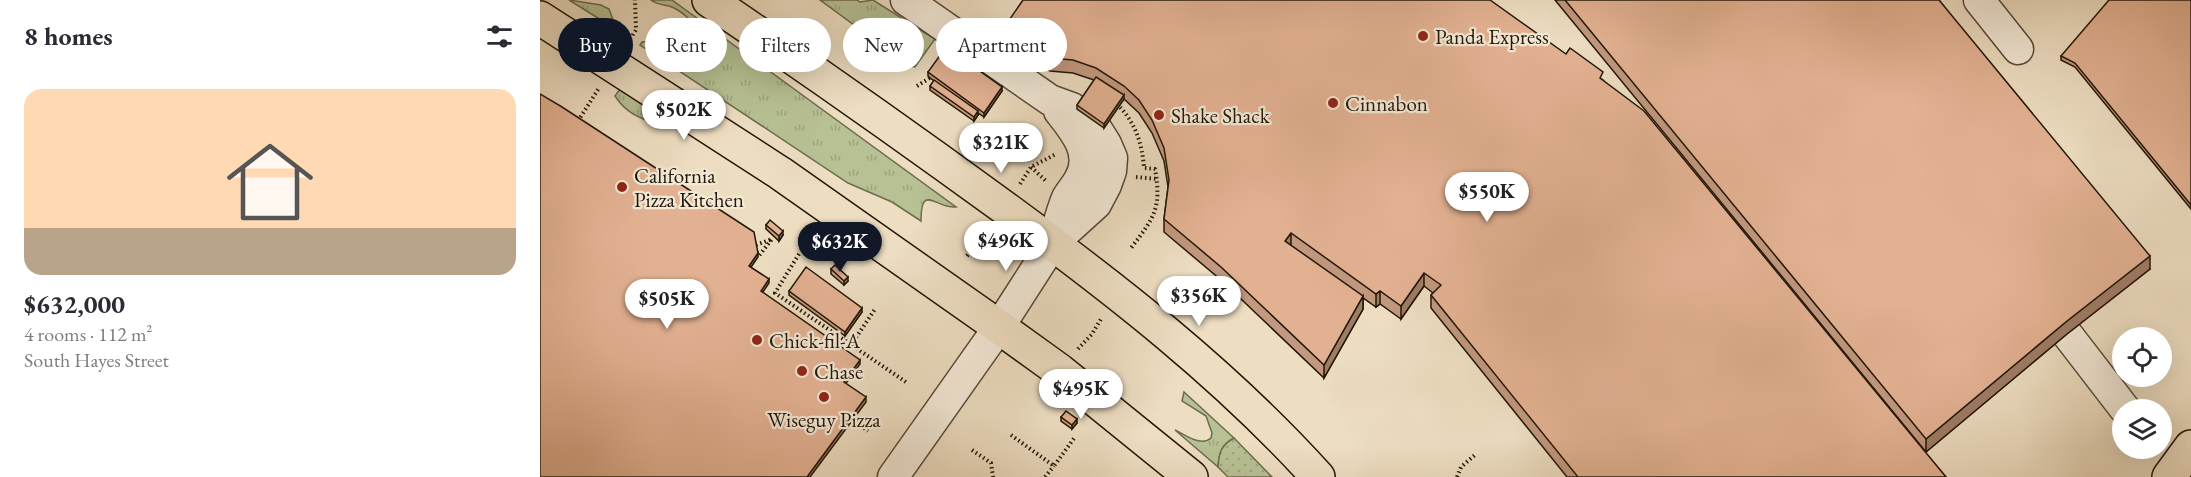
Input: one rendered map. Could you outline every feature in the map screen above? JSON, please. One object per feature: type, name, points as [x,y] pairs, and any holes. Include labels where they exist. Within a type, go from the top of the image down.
[{"type":"main road","points":[[709,0],[918,145],[1053,243],[1120,295],[1223,382],[1318,477]]},
{"type":"main road","points":[[540,18],[780,173],[999,327],[1060,371],[1191,477]]},
{"type":"main road","points":[[2169,477],[2191,447]]},
{"type":"street","points":[[893,477],[999,327],[1053,243],[1067,199],[1082,176],[1085,163],[1084,150],[1078,136],[1050,100],[906,0]]},
{"type":"street","points":[[1979,0],[2018,49]]},
{"type":"street","points":[[2067,334],[2117,399]]},
{"type":"path","points":[[633,34],[636,30],[635,0]]},
{"type":"path","points":[[917,86],[935,74]]},
{"type":"path","points":[[578,121],[600,87]]},
{"type":"path","points":[[1020,184],[1031,167],[1060,152]]},
{"type":"path","points":[[1031,167],[1053,188]]},
{"type":"path","points":[[1132,176],[1157,179]]},
{"type":"path","points":[[1131,248],[1156,212]]},
{"type":"path","points":[[967,256],[990,226]]},
{"type":"path","points":[[756,245],[772,239],[758,257]]},
{"type":"path","points":[[800,254],[775,293],[906,382]]},
{"type":"path","points":[[786,312],[791,304]]},
{"type":"path","points":[[851,345],[875,309]]},
{"type":"path","points":[[1076,352],[1092,334],[1101,319]]},
{"type":"path","points":[[851,358],[858,349]]},
{"type":"path","points":[[853,420],[868,431]]},
{"type":"path","points":[[1011,435],[1053,466]]},
{"type":"path","points":[[1045,477],[1075,437]]},
{"type":"path","points":[[972,450],[991,464],[993,477]]},
{"type":"path","points":[[1457,477],[1461,467],[1476,454]]},
{"type":"green space","points":[[569,0],[601,5],[609,9],[612,18],[598,18]]},
{"type":"green space","points":[[651,0],[672,0],[697,18],[688,18],[674,8]]},
{"type":"green space","points":[[820,0],[857,0],[860,2],[873,0],[902,18],[845,18]]},
{"type":"green space","points":[[924,32],[935,39],[924,54]]},
{"type":"green space","points":[[727,40],[739,49],[739,72],[771,72],[956,207],[927,200],[922,209],[921,221],[892,202],[848,183],[681,72],[727,72]]},
{"type":"green space","points":[[620,89],[644,104],[657,124],[628,111],[615,96]]},
{"type":"green space","points":[[1184,392],[1234,438],[1222,450],[1218,467],[1175,430],[1198,441],[1211,438],[1212,433],[1206,416],[1182,401]]},
{"type":"green space","points":[[1234,438],[1272,477],[1228,477],[1218,467],[1221,450]]},
{"type":"building","points":[[1023,0],[1490,0],[1566,54],[1570,48],[1603,72],[1600,78],[1644,111],[1946,477],[1578,477],[1431,295],[1441,285],[1424,273],[1401,306],[1380,291],[1376,294],[1291,233],[1285,241],[1363,296],[1324,365],[1221,267],[1164,219],[1169,180],[1164,148],[1152,120],[1139,100],[1124,86],[1096,68],[1067,59],[1067,18],[1011,18]]},
{"type":"building","points":[[1565,0],[1939,0],[2150,256],[2067,321],[1926,439]]},
{"type":"building","points":[[2109,0],[2191,0],[2191,205],[2075,63],[2061,56]]},
{"type":"building","points":[[936,61],[936,72],[981,72],[1002,87],[984,113],[928,72]]},
{"type":"building","points":[[1096,77],[1124,95],[1104,124],[1077,105]]},
{"type":"building","points":[[934,80],[978,111],[974,117],[930,86]]},
{"type":"building","points":[[540,94],[754,232],[758,253],[749,266],[769,279],[761,291],[860,360],[844,382],[866,397],[807,477],[540,477]]},
{"type":"building","points":[[770,220],[783,231],[779,236],[766,225]]},
{"type":"building","points":[[835,265],[848,277],[844,281],[831,269]]},
{"type":"building","points":[[806,267],[862,308],[845,332],[789,291]]},
{"type":"building","points":[[1066,411],[1077,419],[1072,425],[1061,417]]},
{"type":"place","name":"Panda Express","points":[[1423,36]]},
{"type":"place","name":"Cinnabon","points":[[1333,103]]},
{"type":"place","name":"Shake Shack","points":[[1159,115]]},
{"type":"place","name":"California Pizza Kitchen","points":[[622,187]]},
{"type":"place","name":"Chick-fil-A","points":[[757,340]]},
{"type":"place","name":"Chase","points":[[802,371]]},
{"type":"place","name":"Wiseguy Pizza","points":[[824,397]]}]
